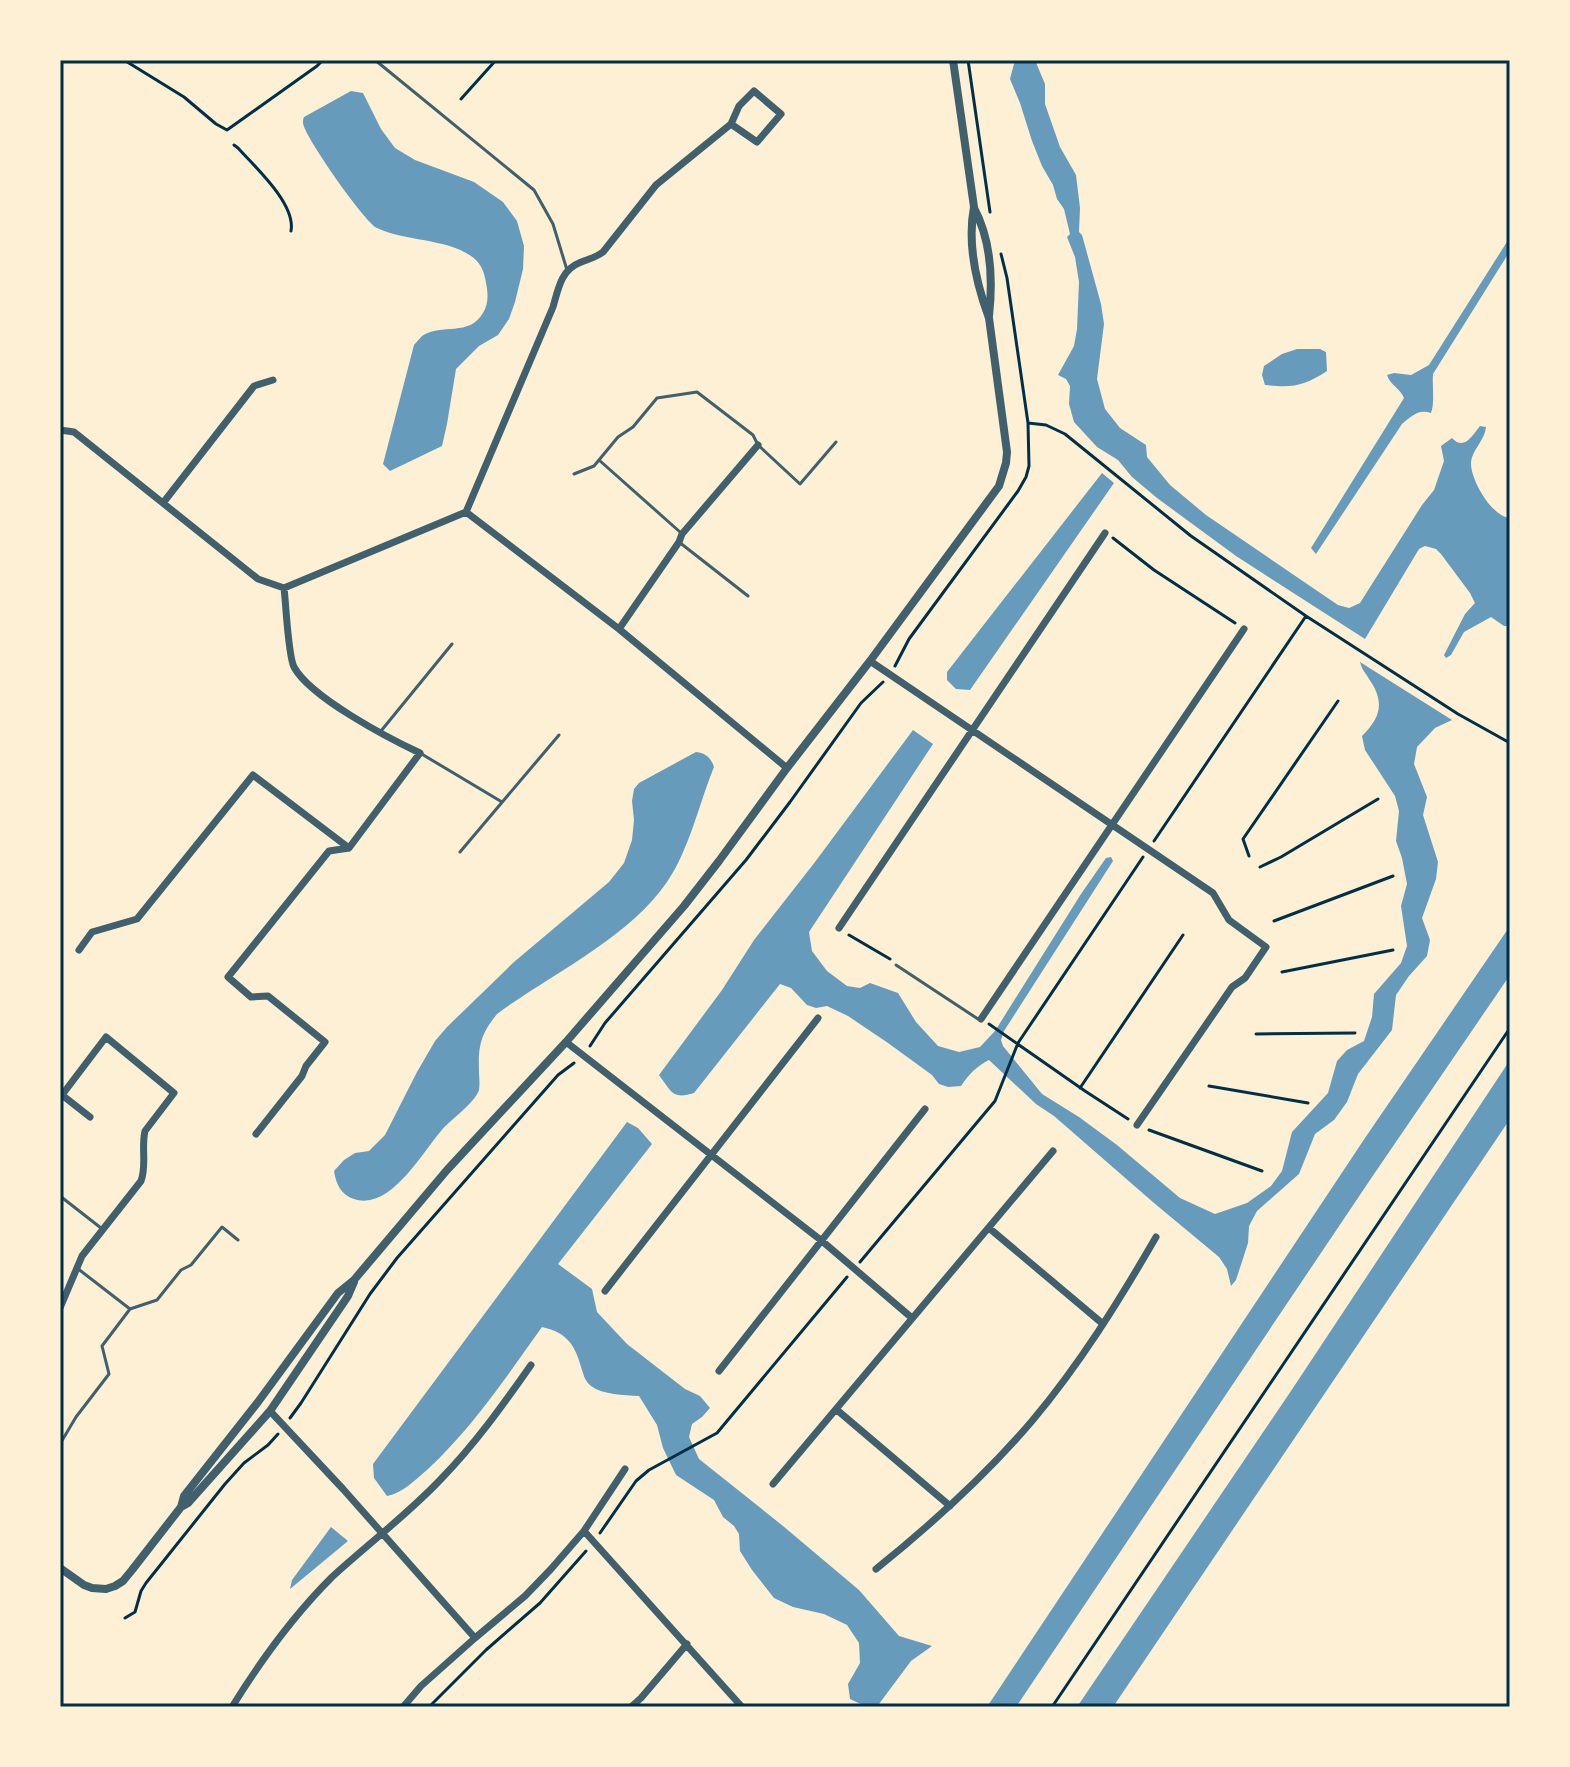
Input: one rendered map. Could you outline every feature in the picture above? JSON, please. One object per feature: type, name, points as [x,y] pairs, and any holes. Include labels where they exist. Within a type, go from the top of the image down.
[{"type":"street","points":[[953,60],[974,207],[988,249],[989,318]]},
{"type":"street","points":[[60,430],[74,432],[258,579],[284,588],[466,512],[553,307],[562,278],[576,264],[603,252],[656,185],[731,124],[739,106],[754,91],[781,114],[757,142],[731,124]]},
{"type":"street","points":[[181,1507],[184,1496],[338,1293],[354,1280],[447,1170],[566,1042],[684,906],[994,494],[1004,475],[1006,440],[989,318],[973,256],[971,221],[974,207]]},
{"type":"street","points":[[163,503],[254,386],[273,380]]},
{"type":"street","points":[[619,629],[682,534],[758,445]]},
{"type":"street","points":[[466,512],[619,629],[787,768]]},
{"type":"street","points":[[839,928],[1105,533]]},
{"type":"street","points":[[256,1134],[325,1042],[268,996],[251,997],[228,977],[329,851],[349,848],[420,753],[379,733],[307,686],[293,665],[284,588]]},
{"type":"street","points":[[981,1019],[1244,629]]},
{"type":"street","points":[[870,661],[1213,893],[1229,920],[1266,947],[1245,978],[1232,987],[1137,1125]]},
{"type":"street","points":[[79,950],[92,932],[137,919],[253,775],[349,848]]},
{"type":"street","points":[[605,1291],[818,1018]]},
{"type":"street","points":[[60,1308],[82,1256],[141,1181],[145,1131],[174,1093],[106,1037],[62,1095],[90,1117]]},
{"type":"street","points":[[566,1042],[822,1241],[912,1318]]},
{"type":"street","points":[[719,1371],[925,1109]]},
{"type":"street","points":[[773,1484],[1053,1151]]},
{"type":"street","points":[[989,1228],[1103,1324]]},
{"type":"street","points":[[876,1569],[950,1506],[1033,1420],[1103,1324],[1156,1237]]},
{"type":"street","points":[[60,1568],[88,1587],[102,1589],[123,1581],[181,1507],[188,1503],[270,1411],[348,1296],[354,1280]]},
{"type":"street","points":[[232,1707],[267,1653],[301,1610],[440,1480],[496,1414],[531,1365]]},
{"type":"street","points":[[258,1402],[284,1425],[475,1638]]},
{"type":"street","points":[[837,1410],[950,1506]]},
{"type":"street","points":[[403,1707],[421,1686],[525,1596],[584,1531],[625,1469]]},
{"type":"street","points":[[584,1531],[742,1707]]},
{"type":"street","points":[[631,1707],[687,1644]]},
{"type":"lane","points":[[375,60],[534,190],[553,224],[567,271]]},
{"type":"lane","points":[[574,474],[594,466],[657,398],[697,392],[753,435],[758,445],[800,484],[836,442]]},
{"type":"lane","points":[[599,460],[682,534]]},
{"type":"lane","points":[[679,542],[748,596]]},
{"type":"lane","points":[[379,733],[452,644]]},
{"type":"lane","points":[[460,852],[559,735]]},
{"type":"lane","points":[[420,753],[502,802]]},
{"type":"lane","points":[[896,965],[981,1019]]},
{"type":"lane","points":[[60,1196],[103,1230]]},
{"type":"lane","points":[[60,1444],[109,1374],[102,1346],[130,1309],[157,1300],[222,1227],[238,1240]]},
{"type":"lane","points":[[77,1268],[130,1309]]},
{"type":"path","points":[[124,60],[184,97],[227,130],[323,60]]},
{"type":"path","points":[[461,99],[496,60]]},
{"type":"path","points":[[968,60],[992,221]]},
{"type":"path","points":[[234,145],[267,180],[289,210],[291,231]]},
{"type":"path","points":[[125,1618],[135,1612],[146,1583],[206,1505],[244,1463],[275,1437],[301,1403],[370,1294],[397,1258],[558,1075],[583,1055],[605,1023],[746,860],[861,703],[889,675],[909,639],[1022,484],[1029,466],[1028,423],[1007,278],[998,243]]},
{"type":"path","points":[[1028,423],[1046,425],[1065,434],[1191,536],[1306,616],[1458,714],[1510,743]]},
{"type":"path","points":[[1105,533],[1154,570],[1244,629]]},
{"type":"path","points":[[998,1095],[1017,1046],[1306,616]]},
{"type":"path","points":[[1249,856],[1243,839],[1338,701]]},
{"type":"path","points":[[1260,867],[1378,799]]},
{"type":"path","points":[[1274,921],[1393,876]]},
{"type":"path","points":[[839,928],[896,965]]},
{"type":"path","points":[[1080,1088],[1183,935]]},
{"type":"path","points":[[1282,972],[1393,950]]},
{"type":"path","points":[[991,1025],[1009,1037]]},
{"type":"path","points":[[1052,1707],[1510,1028]]},
{"type":"path","points":[[1256,1034],[1355,1033]]},
{"type":"path","points":[[1209,1086],[1308,1103]]},
{"type":"path","points":[[649,1470],[717,1433]]},
{"type":"water","points":[[1015,60],[1036,60],[1045,84],[1045,104],[1060,147],[1076,175],[1079,232],[1104,324],[1097,379],[1105,409],[1120,428],[1146,445],[1147,457],[1170,485],[1206,515],[1338,605],[1349,608],[1360,603],[1434,490],[1444,461],[1441,446],[1452,438],[1464,443],[1480,426],[1486,427],[1471,462],[1474,478],[1489,504],[1510,518],[1510,626],[1504,626],[1491,617],[1464,632],[1451,655],[1446,658],[1444,655],[1465,614],[1475,603],[1441,554],[1425,546],[1419,549],[1365,639],[1236,556],[1157,498],[1132,477],[1118,460],[1097,447],[1074,422],[1069,404],[1070,386],[1066,379],[1058,375],[1074,346],[1077,329],[1079,282],[1075,257],[1067,237],[1070,234],[1064,209],[1042,166],[1010,79]]},
{"type":"water","points":[[351,91],[363,93],[381,129],[395,148],[415,160],[474,182],[503,202],[517,221],[524,246],[523,269],[509,319],[498,335],[479,346],[456,369],[442,446],[390,471],[383,464],[414,345],[430,332],[470,325],[483,313],[488,298],[483,271],[476,260],[466,253],[442,244],[401,236],[370,223],[313,144],[303,123],[304,117]]},
{"type":"water","points":[[1510,237],[1510,251],[1433,374],[1431,413],[1419,413],[1402,424],[1316,554],[1311,548],[1404,398],[1387,375],[1411,375],[1429,365]]},
{"type":"water","points":[[1297,349],[1326,352],[1327,371],[1298,385],[1265,385],[1262,375],[1264,366],[1282,354]]},
{"type":"water","points":[[1102,473],[1114,483],[970,690],[956,689],[947,680],[947,672]]},
{"type":"water","points":[[1360,662],[1452,720],[1435,728],[1417,747],[1414,764],[1427,797],[1423,815],[1438,862],[1436,879],[1422,918],[1430,940],[1427,956],[1396,995],[1392,1030],[1358,1074],[1347,1102],[1334,1120],[1315,1134],[1299,1174],[1257,1211],[1249,1226],[1248,1243],[1236,1280],[1231,1286],[1227,1269],[1219,1257],[1036,1104],[989,1060],[961,1086],[939,1084],[932,1075],[848,1016],[827,1006],[816,1008],[807,1005],[791,988],[780,984],[694,1093],[676,1095],[659,1075],[722,990],[754,940],[913,730],[933,744],[809,932],[812,951],[827,971],[847,986],[860,988],[870,983],[898,993],[916,1022],[938,1046],[959,1052],[980,1047],[995,1031],[1081,894],[1106,858],[1111,857],[1113,861],[1004,1031],[1003,1046],[1042,1094],[1117,1145],[1180,1198],[1215,1214],[1247,1203],[1271,1186],[1282,1171],[1292,1132],[1328,1093],[1337,1061],[1347,1050],[1364,1041],[1372,1017],[1374,994],[1401,963],[1407,946],[1401,906],[1407,884],[1396,841],[1399,811],[1395,796],[1365,750],[1362,736],[1377,716],[1379,702]]},
{"type":"water","points":[[696,752],[708,756],[714,767],[675,869],[651,902],[611,938],[497,1014],[482,1040],[477,1095],[441,1131],[404,1178],[380,1197],[367,1200],[354,1199],[342,1192],[334,1171],[355,1153],[369,1151],[385,1135],[417,1072],[447,1027],[514,962],[609,882],[624,863],[632,840],[634,789],[639,783]]},
{"type":"water","points":[[1510,926],[1510,975],[1016,1707],[987,1707],[1365,1138]]},
{"type":"water","points":[[1510,1060],[1508,1122],[1113,1707],[1077,1707],[1291,1391]]},
{"type":"water","points":[[627,1122],[638,1128],[652,1144],[558,1264],[592,1289],[597,1312],[627,1344],[685,1389],[700,1396],[710,1408],[692,1424],[689,1437],[699,1459],[859,1590],[899,1636],[932,1646],[911,1661],[879,1704],[867,1707],[850,1699],[848,1684],[860,1663],[859,1643],[847,1625],[774,1598],[740,1551],[739,1534],[723,1517],[714,1500],[676,1475],[663,1448],[657,1425],[639,1396],[608,1393],[591,1386],[573,1347],[558,1333],[542,1327],[475,1419],[409,1486],[387,1496],[374,1478],[373,1464]]},
{"type":"water","points":[[331,1527],[348,1541],[290,1589],[292,1580]]}]
